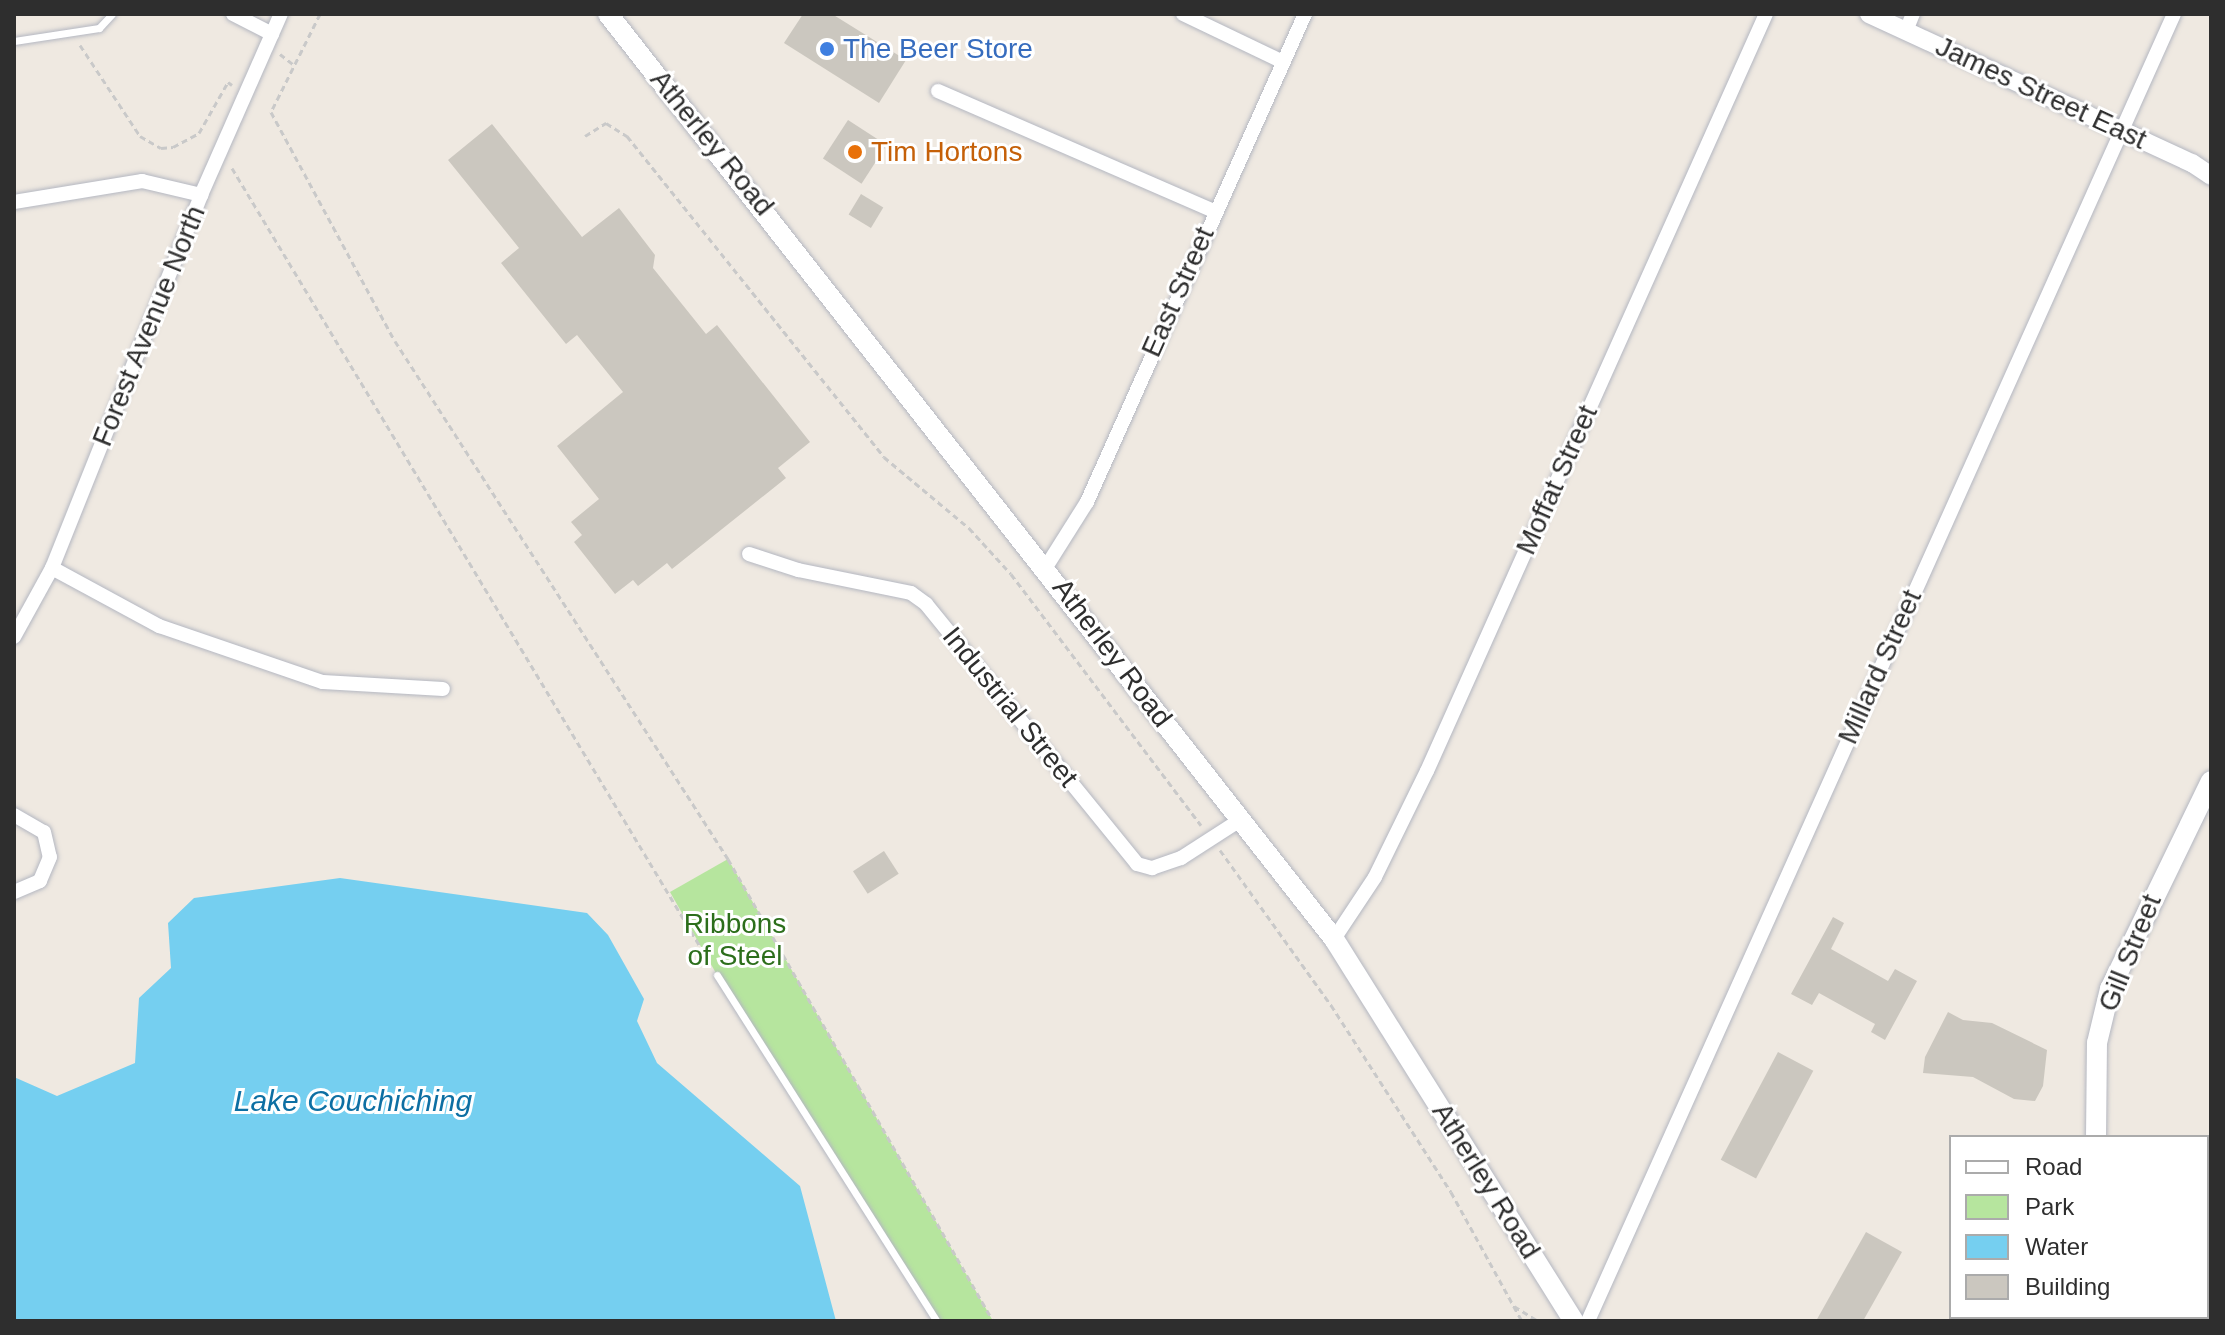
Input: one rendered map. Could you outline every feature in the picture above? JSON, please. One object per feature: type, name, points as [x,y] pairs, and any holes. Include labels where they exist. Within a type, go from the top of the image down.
[{"type":"main road","name":"Atherley Road","points":[[608,14],[1046,567],[1334,939],[1574,1321]]},
{"type":"main road","name":"Gill Street","points":[[2096,1135],[2097,1043],[2110,989],[2211,781]]},
{"type":"street","points":[[233,14],[272,34]]},
{"type":"street","name":"Forest Avenue North","points":[[14,637],[52,568],[201,195],[281,14]]},
{"type":"street","points":[[1183,14],[1283,62]]},
{"type":"street","name":"East Street","points":[[1046,567],[1087,502],[1214,211],[1305,14]]},
{"type":"street","name":"Moffat Street","points":[[1334,939],[1375,877],[1427,771],[1766,14]]},
{"type":"street","name":"James Street East","points":[[1869,14],[1910,23],[2211,176]]},
{"type":"street","name":"Millard Street","points":[[1588,1321],[2174,14]]},
{"type":"street","points":[[938,91],[1214,211]]},
{"type":"street","points":[[14,202],[142,181],[201,195]]},
{"type":"street","name":"Industrial Street","points":[[749,554],[798,570],[911,593],[926,604],[1137,864],[1152,868],[1212,839],[1240,820]]},
{"type":"street","points":[[52,568],[159,626],[323,682],[443,689]]},
{"type":"street","points":[[14,815],[35,822],[44,832],[50,857],[40,881],[14,892]]},
{"type":"lane","points":[[14,41],[99,28],[109,15]]},
{"type":"lane","points":[[717,975],[937,1321]]},
{"type":"path","points":[[320,14],[271,112],[395,341],[728,859],[993,1321]]},
{"type":"path","points":[[71,31],[140,136],[161,148],[173,147],[199,133],[228,82],[245,95]]},
{"type":"path","points":[[585,136],[606,123],[627,136],[884,457],[969,528],[1011,574],[1212,839],[1331,1005],[1451,1192],[1522,1321]]},
{"type":"path","points":[[222,151],[717,975]]},
{"type":"path","points":[[1513,1305],[1538,1321]]},
{"type":"green space","name":"Ribbons of Steel","points":[[728,859],[993,1321],[937,1321],[717,975],[670,892]]},
{"type":"water","name":"Lake Couchiching","points":[[340,878],[587,913],[608,935],[644,999],[637,1021],[657,1063],[800,1186],[836,1321],[14,1321],[14,1077],[57,1096],[135,1063],[139,998],[171,968],[168,923],[194,898]]},
{"type":"building","points":[[803,14],[832,14],[906,60],[879,103],[784,43]]},
{"type":"building","name":"Tim Hortons","points":[[848,120],[887,145],[862,184],[823,159]]},
{"type":"building","points":[[492,124],[582,237],[619,208],[655,255],[653,268],[706,334],[717,325],[810,442],[778,468],[786,478],[672,569],[667,563],[638,586],[633,580],[615,594],[574,542],[582,535],[571,522],[599,499],[557,446],[623,392],[577,335],[566,344],[501,263],[519,248],[448,160]]},
{"type":"building","points":[[861,194],[883,207],[871,228],[849,215]]},
{"type":"building","points":[[884,851],[899,874],[868,894],[853,871]]},
{"type":"building","points":[[1833,917],[1844,923],[1831,949],[1888,981],[1895,969],[1917,981],[1885,1040],[1871,1032],[1875,1024],[1819,993],[1812,1005],[1791,994]]},
{"type":"building","points":[[1948,1012],[1963,1020],[1992,1023],[2047,1050],[2043,1086],[2035,1101],[2014,1099],[1973,1077],[1923,1073],[1925,1057]]},
{"type":"building","points":[[1778,1052],[1813,1071],[1756,1178],[1721,1160]]},
{"type":"building","points":[[1866,1232],[1902,1252],[1863,1321],[1816,1321]]},
{"type":"place","name":"The Beer Store","points":[[827,49]]},
{"type":"place","name":"Tim Hortons","points":[[855,152]]}]
